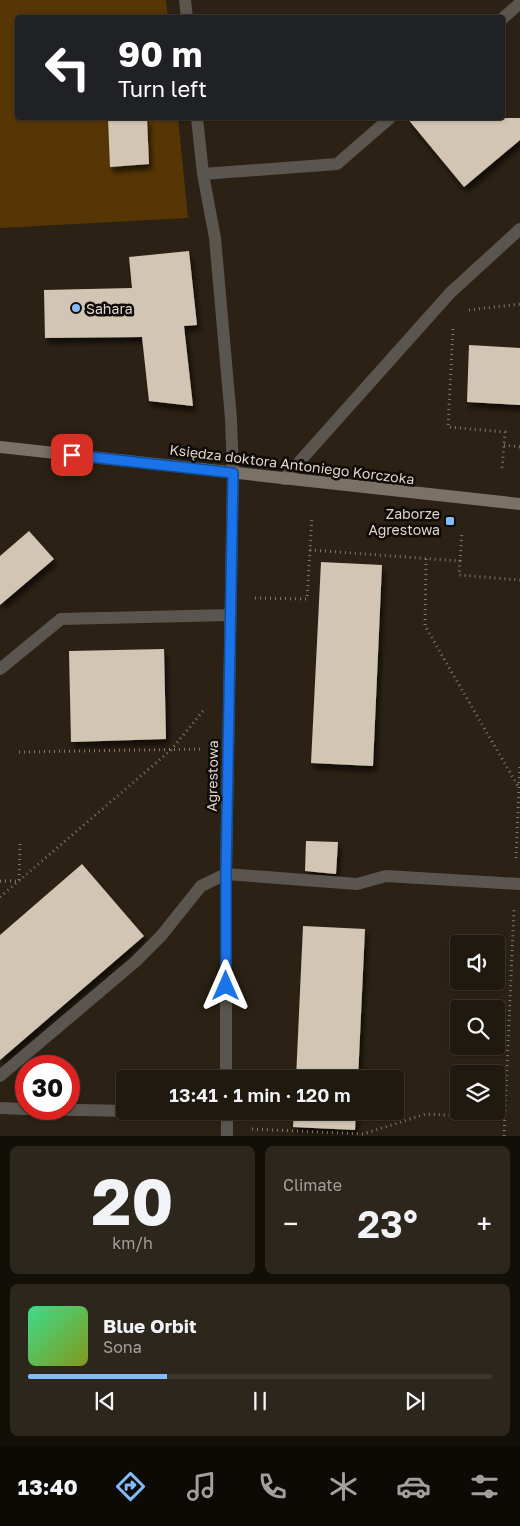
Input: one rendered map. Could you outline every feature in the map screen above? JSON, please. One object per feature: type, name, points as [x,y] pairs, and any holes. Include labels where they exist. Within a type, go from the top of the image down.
[{"type":"street","points":[[185,0],[187,15]]},
{"type":"street","points":[[505,16],[520,3]]},
{"type":"street","name":"Agrestowa","points":[[197,120],[202,174],[215,238],[231,419],[233,473],[226,874],[226,1070]]},
{"type":"street","points":[[202,174],[337,164],[388,120]]},
{"type":"street","points":[[284,479],[450,294],[520,229]]},
{"type":"street","name":"Księdza doktora Antoniego Korczoka","points":[[0,447],[520,504]]},
{"type":"street","points":[[0,669],[61,619],[230,615]]},
{"type":"street","points":[[0,1076],[136,962],[161,936],[201,886],[226,874],[357,884],[386,876],[517,884]]},
{"type":"street","points":[[0,1108],[15,1108]]},
{"type":"street","points":[[80,1110],[116,1111]]},
{"type":"street","points":[[226,1120],[227,1136]]},
{"type":"path","points":[[453,326],[448,427],[505,432],[502,470]]},
{"type":"path","points":[[504,445],[520,447]]},
{"type":"path","points":[[251,598],[307,599],[312,517]]},
{"type":"path","points":[[462,532],[459,575],[520,580]]},
{"type":"path","points":[[310,550],[460,561]]},
{"type":"path","points":[[426,559],[425,626],[519,788]]},
{"type":"path","points":[[0,897],[171,750],[206,708]]},
{"type":"path","points":[[19,752],[211,749]]},
{"type":"path","points":[[517,884],[520,764]]},
{"type":"path","points":[[19,880],[20,842]]},
{"type":"path","points":[[0,881],[19,880]]},
{"type":"path","points":[[505,1118],[514,908]]},
{"type":"path","points":[[246,1128],[363,1134],[426,1114],[450,1115]]},
{"type":"path","points":[[504,1136],[505,1120]]},
{"type":"shaded area","points":[[0,0],[166,0],[168,15],[15,15],[15,120],[178,120],[188,218],[0,228]]},
{"type":"building","points":[[505,118],[520,118],[520,140],[464,187],[409,120],[505,120]]},
{"type":"building","points":[[108,120],[147,120],[149,164],[110,167]]},
{"type":"building","points":[[189,251],[197,325],[184,326],[193,406],[149,401],[142,337],[45,338],[44,290],[132,288],[129,257]]},
{"type":"building","points":[[469,345],[520,348],[520,405],[467,402]]},
{"type":"building","points":[[29,531],[54,559],[0,605],[0,556]]},
{"type":"building","points":[[321,562],[382,565],[373,766],[311,763]]},
{"type":"building","points":[[164,649],[166,739],[71,742],[69,651]]},
{"type":"building","points":[[306,841],[338,842],[336,874],[305,871]]},
{"type":"building","points":[[82,864],[144,936],[0,1060],[0,935]]},
{"type":"building","points":[[303,926],[365,929],[358,1070],[296,1070]]},
{"type":"building","points":[[293,1120],[356,1120],[355,1130],[293,1127]]},
{"type":"place","name":"Sahara","points":[[76,308]]},
{"type":"place","name":"Zaborze Agrestowa","points":[[450,521]]},
{"type":"route","points":[[72,455],[233,473],[226,874],[226,986]]}]
